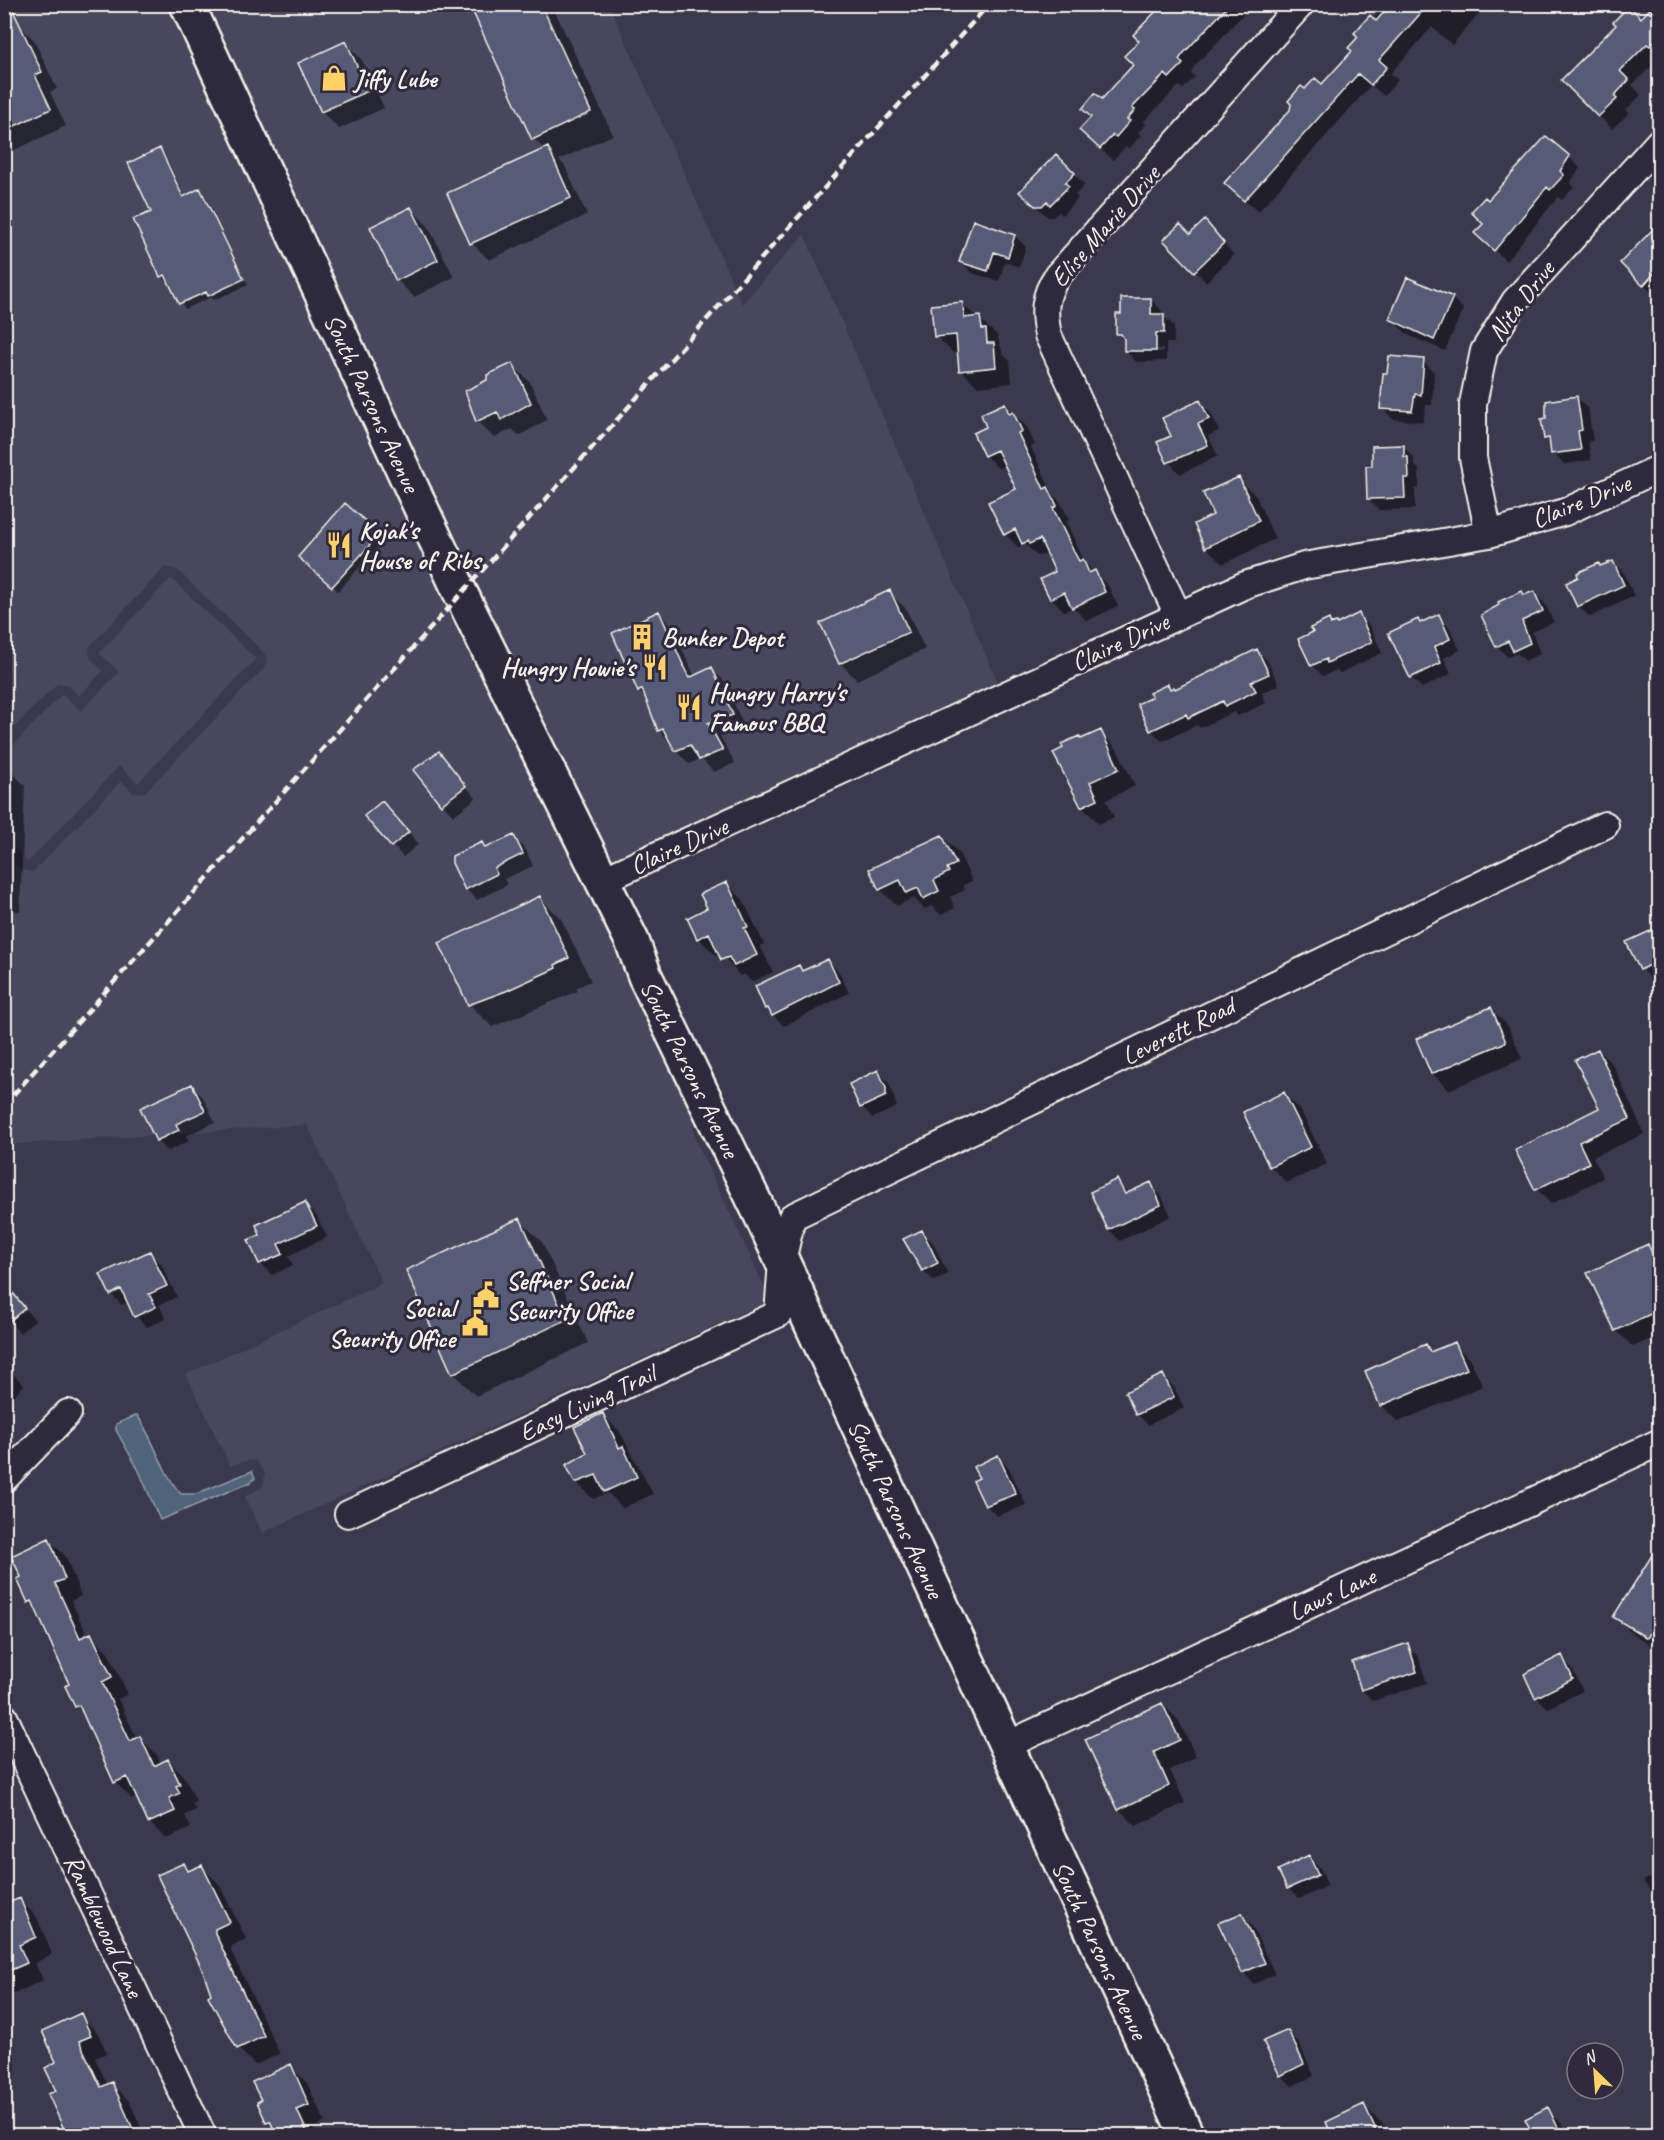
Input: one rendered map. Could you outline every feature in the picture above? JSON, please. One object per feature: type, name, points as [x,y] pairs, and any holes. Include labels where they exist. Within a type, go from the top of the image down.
[{"type":"main road","name":"South Parsons Avenue","points":[[187,4],[460,592],[601,881],[782,1262],[1187,2136]]},
{"type":"street","name":"Elise Marie Drive","points":[[1178,615],[1048,335],[1044,306],[1047,290],[1057,276],[1301,4]]},
{"type":"street","name":"Nita Drive","points":[[1489,534],[1473,458],[1473,404],[1484,351],[1515,301],[1659,141]]},
{"type":"street","name":"Claire Drive","points":[[601,881],[1245,585],[1304,566],[1489,534],[1565,512],[1659,468]]},
{"type":"street","name":"Leverett Road","points":[[782,1262],[792,1217],[1605,825]]},
{"type":"street","name":"Easy Living Trail","points":[[348,1514],[778,1314],[782,1262]]},
{"type":"street","points":[[4,1479],[68,1413]]},
{"type":"street","name":"Laws Lane","points":[[1005,1746],[1659,1442]]},
{"type":"street","name":"Ramblewood Lane","points":[[4,1717],[202,2136]]},
{"type":"shaded area","points":[[5,5],[174,5],[690,1098],[695,1139],[767,1292],[766,1302],[262,1533],[245,1497],[263,1486],[265,1473],[256,1461],[249,1460],[230,1466],[186,1374],[382,1283],[307,1125],[5,1145],[4,854],[21,870],[33,872],[121,781],[134,793],[145,792],[264,668],[267,661],[265,654],[177,570],[165,567],[89,647],[90,658],[103,671],[79,696],[66,684],[57,684],[5,737]]},
{"type":"shaded area","points":[[201,5],[613,5],[610,6],[742,304],[804,234],[998,683],[607,864]]},
{"type":"shaded area","points":[[171,578],[256,659],[138,783],[119,766],[28,862],[5,839],[5,754],[62,694],[81,711],[119,672],[99,653]]},
{"type":"shaded area","points":[[137,1415],[168,1476],[181,1494],[196,1494],[252,1471],[255,1478],[251,1482],[160,1520],[139,1471],[116,1430],[116,1424]]},
{"type":"building","points":[[4,4],[10,4],[42,72],[35,75],[51,109],[4,131]]},
{"type":"building","points":[[483,4],[541,4],[591,112],[532,140],[472,10]]},
{"type":"building","points":[[1163,4],[1230,4],[1182,55],[1179,60],[1183,64],[1169,78],[1165,74],[1132,108],[1135,110],[1127,119],[1130,121],[1116,137],[1113,135],[1100,149],[1079,130],[1091,117],[1082,109],[1095,93],[1102,99],[1133,65],[1124,56],[1139,41],[1133,35]]},
{"type":"building","points":[[1391,4],[1429,4],[1379,60],[1387,67],[1371,85],[1358,74],[1244,201],[1224,183],[1290,110],[1291,104],[1288,101],[1301,86],[1305,89],[1315,78],[1322,84],[1352,51],[1348,48],[1358,37],[1354,33],[1370,15],[1376,21]]},
{"type":"building","points":[[1627,8],[1629,11],[1632,9],[1641,18],[1650,9],[1659,19],[1659,37],[1650,46],[1647,44],[1620,71],[1629,80],[1614,96],[1617,99],[1598,117],[1561,80],[1616,25],[1613,22]]},
{"type":"building","name":"Jiffy Lube","points":[[346,41],[368,91],[321,112],[298,63]]},
{"type":"building","points":[[1546,136],[1570,156],[1560,171],[1564,175],[1550,190],[1547,187],[1494,251],[1474,233],[1483,224],[1471,212],[1485,197],[1488,200]]},
{"type":"building","points":[[548,147],[571,198],[470,244],[447,193]]},
{"type":"building","points":[[160,148],[183,197],[200,188],[244,279],[208,296],[206,292],[179,304],[165,275],[160,277],[133,219],[151,212],[128,163]]},
{"type":"building","points":[[1056,154],[1075,173],[1065,183],[1069,186],[1050,205],[1047,201],[1042,206],[1035,206],[1019,192]]},
{"type":"building","points":[[411,207],[438,260],[396,281],[370,227]]},
{"type":"building","points":[[973,220],[1015,235],[1008,257],[994,252],[988,271],[959,262]]},
{"type":"building","points":[[1205,220],[1224,243],[1194,272],[1163,240],[1180,224],[1190,234]]},
{"type":"building","points":[[1659,223],[1659,268],[1643,286],[1620,263]]},
{"type":"building","points":[[1407,277],[1453,297],[1434,340],[1389,319]]},
{"type":"building","points":[[1121,298],[1151,298],[1151,314],[1164,314],[1164,333],[1156,333],[1156,351],[1124,351],[1124,339],[1121,334],[1116,334],[1116,314],[1121,314]]},
{"type":"building","points":[[963,302],[964,318],[980,316],[982,329],[986,329],[987,343],[994,343],[996,367],[959,371],[956,335],[934,337],[931,305]]},
{"type":"building","points":[[1389,356],[1424,359],[1421,395],[1415,394],[1412,411],[1380,409],[1383,373],[1387,373]]},
{"type":"building","points":[[513,363],[531,403],[501,420],[497,412],[476,422],[465,391],[487,380],[487,375]]},
{"type":"building","points":[[1577,396],[1582,430],[1578,431],[1581,450],[1551,454],[1549,438],[1544,439],[1541,419],[1546,418],[1546,401]]},
{"type":"building","points":[[1200,400],[1209,419],[1198,424],[1208,445],[1167,463],[1157,442],[1171,436],[1162,418]]},
{"type":"building","points":[[1005,403],[1009,414],[1013,412],[1022,431],[1018,433],[1044,489],[1048,487],[1057,506],[1053,508],[1073,550],[1079,561],[1083,559],[1089,573],[1095,570],[1105,592],[1072,608],[1064,592],[1050,599],[1040,579],[1055,572],[1040,539],[1029,544],[1028,541],[1022,544],[1015,529],[1004,535],[988,502],[1016,489],[997,450],[984,456],[973,433],[986,427],[981,414]]},
{"type":"building","points":[[1404,445],[1404,457],[1408,457],[1409,478],[1404,478],[1405,498],[1367,499],[1366,466],[1372,466],[1372,446]]},
{"type":"building","points":[[1239,477],[1259,521],[1205,548],[1194,524],[1213,515],[1203,493]]},
{"type":"building","name":"Kojak's House of Ribs","points":[[345,503],[380,534],[332,587],[298,557]]},
{"type":"building","points":[[1613,561],[1624,585],[1577,607],[1566,583],[1578,577],[1577,573],[1599,563],[1600,566]]},
{"type":"building","points":[[890,590],[909,632],[839,664],[820,623]]},
{"type":"building","points":[[1522,591],[1524,595],[1534,591],[1543,611],[1522,621],[1530,643],[1513,651],[1508,641],[1496,647],[1481,615],[1499,605],[1498,602]]},
{"type":"building","points":[[659,611],[689,678],[712,667],[733,715],[708,723],[723,750],[699,760],[690,745],[675,751],[663,729],[658,731],[642,689],[638,692],[612,633]]},
{"type":"building","points":[[1359,613],[1372,642],[1327,663],[1326,659],[1311,666],[1298,639],[1313,632],[1310,628],[1329,619],[1331,624],[1336,622],[1337,624]]},
{"type":"building","points":[[1439,614],[1450,639],[1434,647],[1441,663],[1410,678],[1388,633],[1418,619],[1420,623]]},
{"type":"building","points":[[1257,649],[1269,674],[1251,682],[1256,691],[1225,706],[1223,701],[1188,718],[1186,714],[1150,731],[1137,704],[1152,697],[1149,693],[1168,684],[1170,689],[1174,687],[1175,689]]},
{"type":"building","points":[[1101,730],[1119,769],[1090,782],[1098,799],[1081,807],[1053,753],[1063,748],[1061,744],[1079,736],[1081,739]]},
{"type":"building","points":[[439,751],[466,786],[441,805],[413,770]]},
{"type":"building","points":[[382,801],[409,832],[391,847],[364,816]]},
{"type":"building","points":[[514,835],[523,854],[494,868],[497,874],[465,890],[452,863],[452,856],[482,842],[485,848]]},
{"type":"building","points":[[942,835],[956,864],[947,868],[949,872],[934,880],[939,891],[923,899],[918,888],[906,893],[900,880],[879,890],[869,869]]},
{"type":"building","points":[[727,882],[748,927],[744,928],[757,955],[734,966],[729,957],[721,960],[709,933],[697,939],[687,918],[707,908],[700,894]]},
{"type":"building","points":[[540,896],[569,958],[555,965],[556,968],[506,991],[468,1005],[439,943]]},
{"type":"building","points":[[1659,927],[1659,961],[1640,970],[1626,942]]},
{"type":"building","points":[[828,959],[839,982],[772,1016],[768,1008],[765,1009],[755,986],[799,965],[802,971]]},
{"type":"building","points":[[1491,1007],[1506,1042],[1431,1074],[1416,1039]]},
{"type":"building","points":[[1598,1049],[1630,1119],[1579,1142],[1589,1163],[1535,1190],[1515,1150],[1599,1108],[1575,1060]]},
{"type":"building","points":[[878,1070],[886,1088],[886,1096],[860,1108],[849,1084]]},
{"type":"building","points":[[192,1084],[205,1111],[176,1124],[179,1130],[156,1141],[140,1108]]},
{"type":"building","points":[[1284,1092],[1311,1147],[1269,1167],[1243,1112]]},
{"type":"building","points":[[1117,1179],[1125,1194],[1151,1182],[1161,1205],[1108,1230],[1090,1192]]},
{"type":"building","points":[[305,1202],[317,1226],[278,1244],[283,1254],[259,1264],[248,1240],[260,1235],[256,1225]]},
{"type":"building","name":"Seffner Social Security Office","points":[[520,1218],[566,1320],[452,1374],[406,1270]]},
{"type":"building","points":[[922,1230],[938,1263],[922,1271],[903,1239]]},
{"type":"building","points":[[1648,1244],[1652,1253],[1659,1249],[1659,1310],[1615,1331],[1587,1273]]},
{"type":"building","points":[[150,1251],[167,1286],[149,1294],[156,1307],[134,1317],[121,1289],[110,1295],[100,1274]]},
{"type":"building","points":[[4,1282],[25,1308],[4,1326]]},
{"type":"building","points":[[1455,1342],[1467,1369],[1380,1406],[1365,1371],[1426,1344],[1430,1352]]},
{"type":"building","points":[[1163,1374],[1174,1397],[1136,1415],[1125,1392]]},
{"type":"building","points":[[603,1413],[619,1448],[623,1446],[637,1477],[604,1492],[596,1475],[575,1483],[566,1465],[587,1453],[574,1427]]},
{"type":"building","points":[[998,1455],[1016,1494],[985,1506],[973,1481],[979,1478],[973,1467]]},
{"type":"building","points":[[49,1538],[65,1579],[55,1583],[80,1638],[91,1633],[112,1677],[102,1682],[130,1741],[140,1736],[154,1766],[168,1759],[180,1784],[176,1786],[180,1793],[169,1798],[175,1811],[148,1823],[127,1777],[114,1783],[79,1705],[75,1707],[65,1686],[69,1684],[32,1601],[28,1603],[17,1579],[21,1577],[11,1556]]},
{"type":"building","points":[[1659,1544],[1659,1618],[1647,1638],[1613,1617]]},
{"type":"building","points":[[1408,1643],[1417,1672],[1361,1690],[1352,1662]]},
{"type":"building","points":[[1562,1655],[1573,1679],[1535,1698],[1524,1674]]},
{"type":"building","points":[[1162,1703],[1180,1740],[1154,1752],[1169,1786],[1118,1810],[1085,1739]]},
{"type":"building","points":[[1309,1855],[1318,1875],[1287,1889],[1278,1870]]},
{"type":"building","points":[[184,1863],[188,1871],[202,1865],[230,1922],[215,1929],[215,1933],[264,2036],[237,2049],[208,1996],[211,1994],[203,1971],[157,1875]]},
{"type":"building","points":[[20,1898],[36,1937],[19,1945],[27,1963],[4,1973],[4,1905]]},
{"type":"building","points":[[1242,1913],[1265,1963],[1242,1973],[1218,1923]]},
{"type":"building","points":[[81,2013],[91,2036],[79,2041],[101,2087],[112,2082],[136,2136],[67,2136],[48,2094],[56,2091],[45,2068],[56,2062],[42,2031]]},
{"type":"building","points":[[1288,2030],[1304,2064],[1280,2076],[1263,2041]]},
{"type":"building","points":[[291,2064],[309,2105],[297,2110],[309,2136],[277,2136],[270,2121],[266,2122],[257,2102],[261,2100],[252,2082]]},
{"type":"building","points":[[1364,2104],[1379,2136],[1332,2136],[1326,2122]]},
{"type":"building","points":[[1548,2107],[1562,2136],[1534,2136],[1525,2119]]},
{"type":"railway","points":[[4,1105],[989,4]]},
{"type":"place","name":"Jiffy Lube","points":[[334,78]]},
{"type":"place","name":"Kojak's House of Ribs","points":[[339,545]]},
{"type":"place","name":"Bunker Depot","points":[[642,637]]},
{"type":"place","name":"Hungry Howie's","points":[[655,667]]},
{"type":"place","name":"Hungry Harry's Famous BBQ","points":[[689,707]]},
{"type":"place","name":"Seffner Social Security Office","points":[[486,1295]]},
{"type":"place","name":"Social Security Office","points":[[475,1323]]}]
